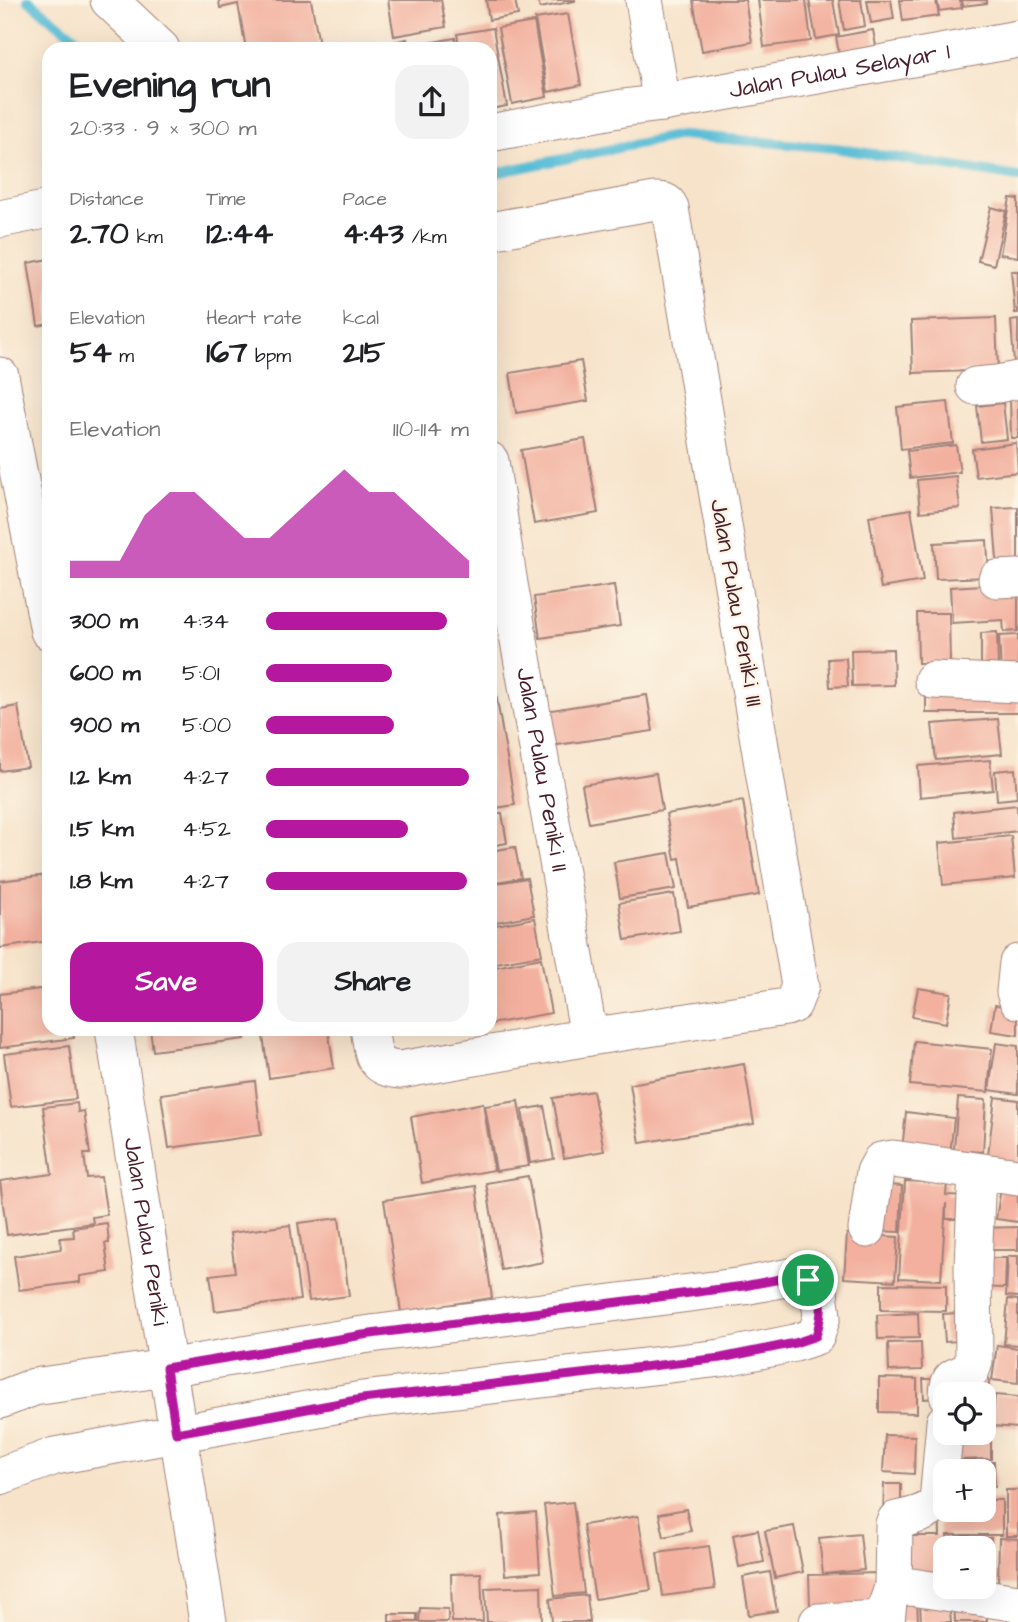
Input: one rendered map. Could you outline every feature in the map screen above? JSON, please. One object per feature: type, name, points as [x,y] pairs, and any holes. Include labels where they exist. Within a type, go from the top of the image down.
[{"type":"street","points":[[109,0],[154,42]]},
{"type":"street","points":[[644,0],[662,103]]},
{"type":"street","name":"Jalan Pulau Selayar 1","points":[[497,132],[1018,39]]},
{"type":"street","name":"Jalan Pulau Peniki III","points":[[497,230],[655,201],[668,203],[800,986],[793,1004],[786,1007],[589,1037]]},
{"type":"street","points":[[0,219],[42,210]]},
{"type":"street","points":[[0,376],[42,595]]},
{"type":"street","points":[[975,386],[1018,380]]},
{"type":"street","name":"Jalan Pulau Peniki II","points":[[497,558],[499,586],[589,1037]]},
{"type":"street","points":[[933,680],[1018,684]]},
{"type":"street","points":[[1018,962],[1015,992],[1018,1000]]},
{"type":"street","name":"Jalan Pulau Peniki","points":[[115,1036],[208,1622]]},
{"type":"street","points":[[370,1036],[379,1064],[386,1069],[400,1070],[589,1037]]},
{"type":"street","points":[[867,1229],[874,1172],[881,1161],[893,1159],[1018,1177]]},
{"type":"street","points":[[949,1382],[971,1370],[974,1362],[973,1266],[977,1172]]},
{"type":"street","points":[[0,1399],[34,1387],[363,1335],[744,1286],[790,1277],[808,1280],[819,1292],[822,1316],[816,1336],[721,1358],[362,1399],[55,1456],[0,1476]]},
{"type":"street","points":[[888,1608],[894,1524],[896,1520],[935,1507],[938,1502],[943,1445]]},
{"type":"street","points":[[818,1622],[888,1608],[912,1587],[1018,1603]]},
{"type":"building","points":[[219,0],[311,0],[319,42],[245,42],[238,4],[220,8]]},
{"type":"building","points":[[388,0],[441,0],[446,27],[394,36]]},
{"type":"building","points":[[486,0],[515,0],[518,15],[489,20]]},
{"type":"building","points":[[538,0],[575,0],[575,1],[540,8]]},
{"type":"building","points":[[693,0],[745,0],[752,42],[702,51]]},
{"type":"building","points":[[758,0],[806,0],[811,41],[764,47]]},
{"type":"building","points":[[809,0],[833,0],[839,35],[816,39]]},
{"type":"building","points":[[839,0],[861,0],[865,26],[844,30]]},
{"type":"building","points":[[867,0],[891,0],[894,19],[871,23]]},
{"type":"building","points":[[900,0],[936,0],[939,16],[903,21]]},
{"type":"building","points":[[937,0],[960,0],[962,8],[939,11]]},
{"type":"building","points":[[962,0],[987,0],[987,3],[963,6]]},
{"type":"building","points":[[568,14],[581,85],[548,92],[535,19]]},
{"type":"building","points":[[534,22],[547,97],[512,104],[498,28]]},
{"type":"building","points":[[493,28],[496,42],[459,42],[457,34]]},
{"type":"building","points":[[873,30],[876,46],[839,53],[836,37]]},
{"type":"building","points":[[455,38],[456,42],[434,42]]},
{"type":"building","points":[[497,50],[507,106],[497,108]]},
{"type":"building","points":[[1010,198],[1018,199],[1018,257],[1000,254]]},
{"type":"building","points":[[991,207],[1006,211],[994,265],[978,261]]},
{"type":"building","points":[[42,260],[42,325],[38,326],[28,263]]},
{"type":"building","points":[[1011,271],[1018,271],[1018,313],[1015,313]]},
{"type":"building","points":[[996,318],[998,370],[913,373],[911,321]]},
{"type":"building","points":[[1018,320],[1018,363],[1014,363],[1011,321]]},
{"type":"building","points":[[581,361],[588,401],[516,413],[510,373]]},
{"type":"building","points":[[1010,397],[1018,397],[1018,438],[1011,438]]},
{"type":"building","points":[[948,402],[953,443],[901,449],[897,407]]},
{"type":"building","points":[[1003,403],[1007,439],[981,442],[977,406]]},
{"type":"building","points":[[585,439],[598,513],[534,524],[521,450]]},
{"type":"building","points":[[1016,443],[1018,472],[976,477],[972,449]]},
{"type":"building","points":[[956,445],[960,472],[910,478],[907,451]]},
{"type":"building","points":[[956,476],[960,508],[920,512],[917,480]]},
{"type":"building","points":[[1018,507],[1018,572],[998,573],[993,508]]},
{"type":"building","points":[[911,509],[923,581],[881,588],[869,516]]},
{"type":"building","points":[[987,540],[989,577],[936,579],[934,543]]},
{"type":"building","points":[[1018,583],[1018,631],[1004,632],[1003,620],[952,623],[950,587]]},
{"type":"building","points":[[614,585],[620,626],[540,638],[534,597]]},
{"type":"building","points":[[917,613],[949,613],[950,663],[918,663]]},
{"type":"building","points":[[997,632],[998,667],[981,667],[981,633]]},
{"type":"building","points":[[1018,635],[1018,673],[1001,674],[999,636]]},
{"type":"building","points":[[893,649],[894,685],[852,686],[851,650]]},
{"type":"building","points":[[846,658],[848,686],[830,687],[828,659]]},
{"type":"building","points":[[1018,684],[1018,713],[926,713],[926,686]]},
{"type":"building","points":[[647,695],[653,731],[550,746],[545,711]]},
{"type":"building","points":[[497,700],[515,805],[497,808]]},
{"type":"building","points":[[18,706],[28,767],[0,771],[0,709]]},
{"type":"building","points":[[998,719],[1002,754],[936,760],[932,724]]},
{"type":"building","points":[[990,760],[993,790],[920,797],[918,766]]},
{"type":"building","points":[[1015,769],[1017,798],[997,800],[995,771]]},
{"type":"building","points":[[656,773],[662,810],[589,823],[582,785]]},
{"type":"building","points":[[743,801],[759,895],[688,907],[680,858],[675,859],[666,814]]},
{"type":"building","points":[[1017,805],[1018,831],[956,838],[954,812]]},
{"type":"building","points":[[502,813],[507,843],[497,845],[497,814]]},
{"type":"building","points":[[1011,836],[1015,878],[943,885],[939,843]]},
{"type":"building","points":[[515,847],[521,878],[497,882],[497,850]]},
{"type":"building","points":[[669,853],[676,889],[620,898],[614,862]]},
{"type":"building","points":[[42,876],[42,942],[0,948],[0,881]]},
{"type":"building","points":[[527,878],[534,915],[497,922],[497,883]]},
{"type":"building","points":[[674,894],[680,931],[625,940],[619,903]]},
{"type":"building","points":[[535,918],[542,955],[497,963],[497,925]]},
{"type":"building","points":[[541,958],[551,1013],[497,1023],[497,967]]},
{"type":"building","points":[[918,988],[951,993],[946,1023],[912,1017]]},
{"type":"building","points":[[42,989],[42,1036],[74,1038],[0,1048],[0,994]]},
{"type":"building","points":[[995,1005],[1018,1008],[1018,1035],[991,1031]]},
{"type":"building","points":[[151,1036],[245,1036],[245,1039],[153,1051]]},
{"type":"building","points":[[263,1036],[329,1036],[334,1068],[269,1078]]},
{"type":"building","points":[[914,1041],[992,1049],[988,1092],[910,1085]]},
{"type":"building","points":[[996,1043],[1018,1046],[1018,1094],[989,1090]]},
{"type":"building","points":[[69,1046],[76,1099],[11,1107],[4,1054]]},
{"type":"building","points":[[744,1064],[754,1124],[640,1143],[630,1084]]},
{"type":"building","points":[[255,1081],[261,1135],[169,1148],[161,1094]]},
{"type":"building","points":[[593,1091],[604,1151],[564,1158],[553,1098]]},
{"type":"building","points":[[995,1097],[1018,1100],[1018,1175],[986,1172]]},
{"type":"building","points":[[958,1098],[986,1100],[983,1152],[954,1150]]},
{"type":"building","points":[[518,1101],[529,1166],[496,1171],[485,1106]]},
{"type":"building","points":[[77,1103],[78,1112],[84,1111],[90,1154],[84,1154],[87,1178],[101,1177],[107,1215],[92,1217],[93,1223],[7,1235],[0,1181],[52,1174],[43,1107]]},
{"type":"building","points":[[483,1103],[494,1170],[422,1183],[411,1117]]},
{"type":"building","points":[[544,1106],[554,1159],[530,1163],[522,1110]]},
{"type":"building","points":[[906,1112],[954,1118],[950,1155],[902,1150]]},
{"type":"building","points":[[528,1176],[543,1262],[501,1270],[486,1183]]},
{"type":"building","points":[[905,1181],[947,1183],[946,1195],[974,1196],[974,1219],[946,1219],[946,1203],[941,1280],[899,1278]]},
{"type":"building","points":[[1002,1182],[1018,1185],[1018,1222],[996,1219]]},
{"type":"building","points":[[874,1184],[902,1186],[900,1232],[872,1231]]},
{"type":"building","points":[[476,1186],[492,1298],[401,1312],[384,1200]]},
{"type":"building","points":[[339,1218],[349,1296],[309,1301],[298,1223]]},
{"type":"building","points":[[107,1223],[109,1243],[105,1243],[109,1272],[80,1276],[80,1282],[19,1290],[14,1256],[61,1249],[60,1238],[74,1237],[73,1228]]},
{"type":"building","points":[[290,1225],[300,1300],[215,1311],[210,1275],[235,1272],[230,1233]]},
{"type":"building","points":[[1018,1227],[1018,1250],[977,1250],[977,1228]]},
{"type":"building","points":[[847,1234],[898,1237],[895,1281],[844,1278]]},
{"type":"building","points":[[1008,1256],[1018,1256],[1018,1297],[1006,1296]]},
{"type":"building","points":[[974,1258],[1006,1258],[1005,1288],[974,1287]]},
{"type":"building","points":[[881,1284],[946,1285],[946,1311],[881,1310]]},
{"type":"building","points":[[1008,1299],[1018,1300],[1018,1345],[1004,1344]]},
{"type":"building","points":[[971,1312],[973,1340],[945,1342],[943,1314]]},
{"type":"building","points":[[918,1313],[919,1338],[878,1339],[877,1315]]},
{"type":"building","points":[[921,1342],[922,1370],[889,1371],[888,1343]]},
{"type":"building","points":[[997,1345],[1018,1348],[1018,1383],[992,1380]]},
{"type":"building","points":[[879,1378],[917,1379],[917,1413],[879,1412]]},
{"type":"building","points":[[963,1378],[989,1379],[989,1382],[963,1382]]},
{"type":"building","points":[[923,1379],[937,1379],[937,1382],[933,1382],[933,1398],[924,1399]]},
{"type":"building","points":[[996,1395],[1018,1397],[1018,1428],[996,1426]]},
{"type":"building","points":[[885,1435],[915,1436],[914,1474],[883,1472]]},
{"type":"building","points":[[955,1445],[991,1445],[991,1459],[956,1459]]},
{"type":"building","points":[[884,1484],[901,1484],[901,1518],[883,1518]]},
{"type":"building","points":[[1006,1490],[1018,1490],[1018,1536],[1006,1536]]},
{"type":"building","points":[[996,1500],[1002,1500],[1002,1535],[940,1536],[940,1522],[996,1522]]},
{"type":"building","points":[[573,1502],[584,1593],[555,1596],[544,1505]]},
{"type":"building","points":[[686,1509],[691,1531],[664,1537],[659,1514]]},
{"type":"building","points":[[536,1512],[540,1572],[505,1575],[500,1515]]},
{"type":"building","points":[[638,1516],[651,1590],[595,1599],[583,1525]]},
{"type":"building","points":[[794,1526],[803,1572],[775,1578],[765,1531]]},
{"type":"building","points":[[758,1530],[764,1562],[739,1567],[733,1535]]},
{"type":"building","points":[[860,1534],[864,1570],[823,1574],[819,1538]]},
{"type":"building","points":[[894,1536],[933,1536],[933,1582],[895,1583]]},
{"type":"building","points":[[999,1538],[1018,1539],[1018,1584],[998,1584]]},
{"type":"building","points":[[709,1546],[715,1589],[663,1596],[657,1553]]},
{"type":"building","points":[[770,1572],[777,1611],[749,1615],[743,1577]]},
{"type":"building","points":[[481,1573],[483,1622],[452,1622],[451,1574]]},
{"type":"building","points":[[877,1573],[878,1605],[810,1607],[809,1575]]},
{"type":"building","points":[[541,1586],[542,1622],[487,1622],[485,1588]]},
{"type":"building","points":[[587,1595],[590,1622],[552,1622],[550,1599]]},
{"type":"building","points":[[917,1600],[918,1622],[896,1622],[895,1602]]},
{"type":"building","points":[[949,1600],[951,1622],[921,1622],[920,1602]]},
{"type":"building","points":[[986,1602],[987,1622],[955,1622],[954,1604]]},
{"type":"building","points":[[420,1608],[448,1609],[448,1622],[419,1622]]},
{"type":"building","points":[[389,1614],[417,1614],[417,1622],[389,1622]]},
{"type":"waterway","points":[[28,0],[81,42]]},
{"type":"waterway","points":[[497,173],[680,135],[835,148],[1018,177]]},
{"type":"route","points":[[790,1277],[808,1280],[819,1292],[822,1316],[816,1336],[795,1343],[721,1358],[362,1399],[176,1433],[166,1368],[363,1335],[744,1286],[790,1277]]}]
